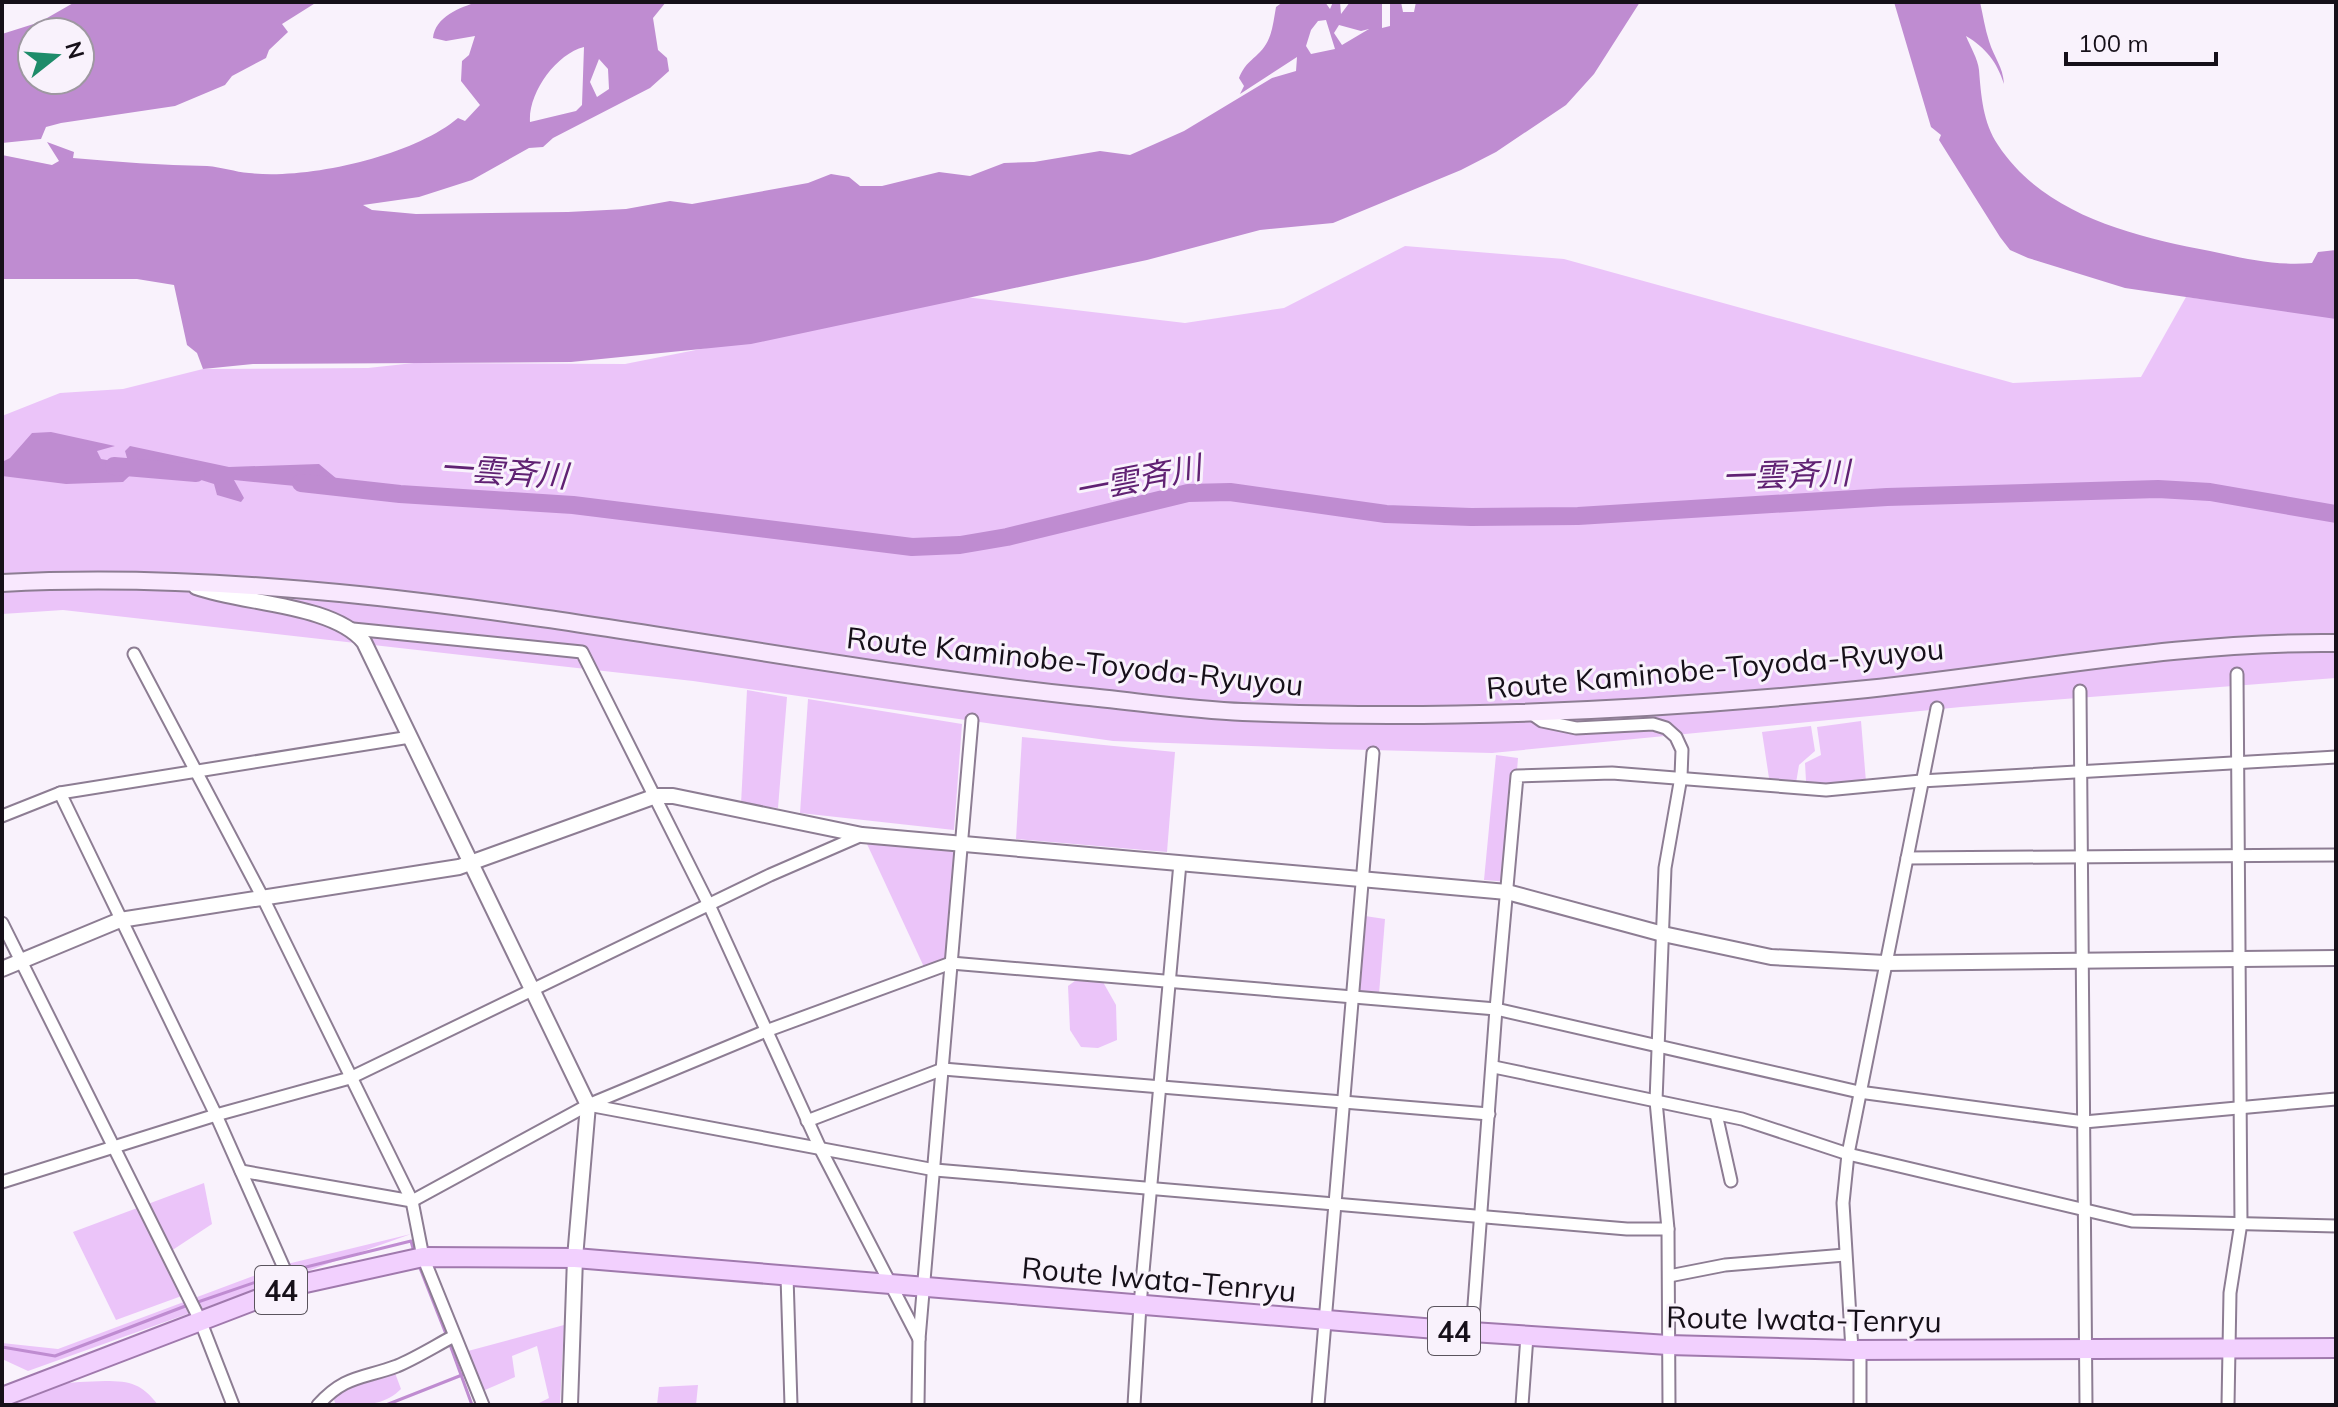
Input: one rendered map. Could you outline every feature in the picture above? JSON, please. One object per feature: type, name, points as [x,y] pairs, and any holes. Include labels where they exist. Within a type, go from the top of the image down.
[{"type":"main road","name":"Route Kaminobe-Toyoda-Ryuyou","points":[[2,583],[184,583],[365,594],[497,610],[927,678],[1237,712],[1456,717],[1532,714],[1874,688],[2158,652],[2289,642],[2336,643]]},
{"type":"main road","name":"Route Iwata-Tenryu","points":[[2,1397],[292,1286],[423,1257],[575,1258],[893,1286],[1668,1345],[1856,1350],[2336,1348]]},
{"type":"street","points":[[184,583],[221,596],[332,619],[353,629],[582,652],[710,907],[821,1150],[919,1339]]},
{"type":"street","points":[[353,629],[364,642],[588,1105],[575,1258],[570,1405]]},
{"type":"street","points":[[134,654],[263,898],[412,1201],[423,1257],[483,1405]]},
{"type":"street","points":[[2228,1405],[2230,1293],[2241,1223],[2237,674]]},
{"type":"street","points":[[2080,691],[2086,1405]]},
{"type":"street","points":[[1860,1405],[1845,1255],[1843,1203],[1848,1154],[1937,708]]},
{"type":"street","points":[[1532,714],[1542,721],[1568,727],[1653,724],[1666,728],[1676,737],[1682,750],[1681,777],[1665,868],[1656,1101],[1668,1229],[1669,1405]]},
{"type":"street","points":[[918,1405],[919,1339],[972,720]]},
{"type":"street","points":[[2,816],[60,793],[410,737]]},
{"type":"street","points":[[1318,1405],[1365,879],[1373,753]]},
{"type":"street","points":[[1472,1332],[1517,776],[1612,773],[1826,790],[1921,781],[2336,757]]},
{"type":"street","points":[[60,793],[216,1115],[292,1286]]},
{"type":"street","points":[[2,969],[120,920],[471,864],[656,796],[673,796],[862,835],[1507,892],[1663,934],[1771,957],[1885,963],[2336,958]]},
{"type":"street","points":[[2,1182],[216,1115],[350,1078],[534,992],[794,864],[862,835]]},
{"type":"street","points":[[1907,858],[2336,855]]},
{"type":"street","points":[[1134,1405],[1140,1305],[1180,863]]},
{"type":"street","points":[[2,923],[200,1320],[233,1405]]},
{"type":"street","points":[[241,1171],[412,1201],[588,1105],[766,1031],[951,963],[1496,1009],[1660,1044],[1859,1092],[2084,1122],[2336,1099]]},
{"type":"street","points":[[1494,1067],[1716,1114],[1848,1154],[2132,1221],[2336,1226]]},
{"type":"street","points":[[807,1121],[943,1069],[1489,1114]]},
{"type":"street","points":[[588,1105],[935,1170],[1627,1229],[1668,1229]]},
{"type":"street","points":[[1716,1114],[1731,1181]]},
{"type":"street","points":[[1669,1276],[1725,1265],[1845,1255]]},
{"type":"street","points":[[787,1276],[791,1405]]},
{"type":"street","points":[[318,1405],[333,1388],[350,1378],[396,1366],[454,1336]]},
{"type":"street","points":[[1522,1405],[1527,1336]]},
{"type":"shaded area","points":[[75,2],[317,2],[282,24],[288,32],[269,50],[266,58],[232,76],[225,85],[175,106],[61,123],[46,127],[41,139],[2,143],[2,34],[16,30],[16,96],[96,96],[96,16],[50,16]]},
{"type":"shaded area","points":[[478,2],[666,2],[653,18],[658,50],[667,58],[669,71],[650,88],[553,138],[543,147],[529,148],[472,180],[419,197],[363,205],[372,210],[416,214],[626,209],[670,201],[692,204],[808,183],[831,174],[849,177],[860,186],[882,186],[939,172],[970,176],[1004,163],[1034,162],[1100,151],[1130,155],[1184,131],[1272,78],[1296,71],[1297,57],[1240,94],[1244,86],[1239,78],[1267,42],[1276,7],[1283,2],[1325,2],[1330,9],[1333,2],[1340,2],[1341,14],[1350,2],[1382,2],[1382,28],[1390,26],[1390,2],[1401,2],[1403,12],[1414,12],[1416,2],[1640,2],[1594,74],[1566,105],[1496,152],[1461,170],[1333,223],[1260,230],[1147,260],[751,344],[571,362],[253,364],[203,369],[197,353],[187,345],[174,285],[137,279],[2,279],[2,155],[52,165],[59,161],[47,142],[74,152],[73,158],[207,166],[273,174],[329,169],[387,154],[415,144],[458,118],[465,121],[480,105],[461,81],[462,61],[469,55],[475,36],[446,41],[433,38],[443,19],[456,10]],"holes":[[[1326,20],[1335,49],[1311,54],[1306,46],[1311,30],[1318,21]],[[1339,25],[1361,31],[1369,29],[1342,45],[1334,33]],[[584,47],[582,105],[576,111],[530,122],[539,87],[554,66]],[[599,59],[608,69],[609,89],[597,97],[590,82]]]},
{"type":"shaded area","points":[[1894,2],[1980,2],[2004,84],[1990,56],[1966,36],[1976,57],[1986,118],[1998,145],[2017,169],[2040,189],[2092,219],[2151,238],[2236,257],[2299,264],[2312,263],[2318,252],[2336,250],[2336,319],[2125,288],[2010,250],[1939,140],[1941,135],[1931,127]]},
{"type":"shaded area","points":[[1405,246],[1564,259],[2013,383],[2141,377],[2186,297],[2336,316],[2336,678],[1961,707],[1492,753],[1330,749],[1113,741],[693,681],[63,610],[2,614],[2,416],[60,393],[123,389],[203,369],[368,368],[414,363],[625,364],[965,297],[1185,323],[1284,308]]},
{"type":"shaded area","points":[[51,432],[115,446],[97,451],[101,459],[118,462],[127,458],[125,451],[130,446],[229,467],[319,464],[337,479],[316,488],[234,480],[244,498],[241,502],[217,495],[214,484],[144,462],[123,482],[66,484],[2,476],[2,462],[10,458],[32,433]]},
{"type":"shaded area","points":[[747,690],[787,697],[778,808],[741,804]]},
{"type":"shaded area","points":[[808,699],[962,724],[954,830],[800,813]]},
{"type":"shaded area","points":[[1861,721],[1866,782],[1832,790],[1806,781],[1805,763],[1821,755],[1817,727]]},
{"type":"shaded area","points":[[1811,726],[1815,751],[1799,765],[1796,783],[1769,778],[1762,732]]},
{"type":"shaded area","points":[[1022,737],[1175,752],[1167,852],[1016,839]]},
{"type":"shaded area","points":[[1496,755],[1518,758],[1508,882],[1484,880]]},
{"type":"shaded area","points":[[867,844],[955,851],[945,961],[924,967]]},
{"type":"shaded area","points":[[1365,916],[1385,919],[1379,994],[1358,991]]},
{"type":"shaded area","points":[[1079,978],[1103,982],[1116,1005],[1117,1040],[1098,1048],[1081,1047],[1070,1030],[1068,986]]},
{"type":"shaded area","points":[[204,1183],[212,1224],[171,1251],[187,1294],[116,1320],[73,1232]]},
{"type":"shaded area","points":[[411,1234],[28,1371],[2,1359],[2,1343],[58,1349],[283,1265]]},
{"type":"shaded area","points":[[564,1325],[560,1405],[535,1405],[549,1398],[537,1346],[512,1356],[515,1377],[478,1393],[468,1351]]},
{"type":"shaded area","points":[[385,1372],[395,1373],[401,1389],[394,1395],[371,1404],[336,1405],[332,1395]]},
{"type":"shaded area","points":[[105,1381],[135,1385],[147,1392],[158,1405],[10,1405],[44,1388]]},
{"type":"shaded area","points":[[698,1385],[696,1405],[657,1405],[659,1387]]},
{"type":"waterway","name":"一雲斉川","points":[[114,466],[196,473]]},
{"type":"waterway","name":"一雲斉川","points":[[301,483],[400,494],[573,505],[912,547],[960,545],[1007,537],[1188,493],[1230,492],[1386,514],[1471,517],[1578,516],[1887,497],[2158,489],[2210,492],[2336,514]]},
{"type":"waterway","points":[[290,1271],[411,1241],[414,1252]]},
{"type":"waterway","points":[[418,1263],[446,1334]]},
{"type":"waterway","points":[[195,1303],[282,1273]]},
{"type":"waterway","points":[[2,1347],[55,1356],[188,1305]]},
{"type":"waterway","points":[[449,1342],[472,1405]]},
{"type":"waterway","points":[[386,1405],[462,1375]]}]
